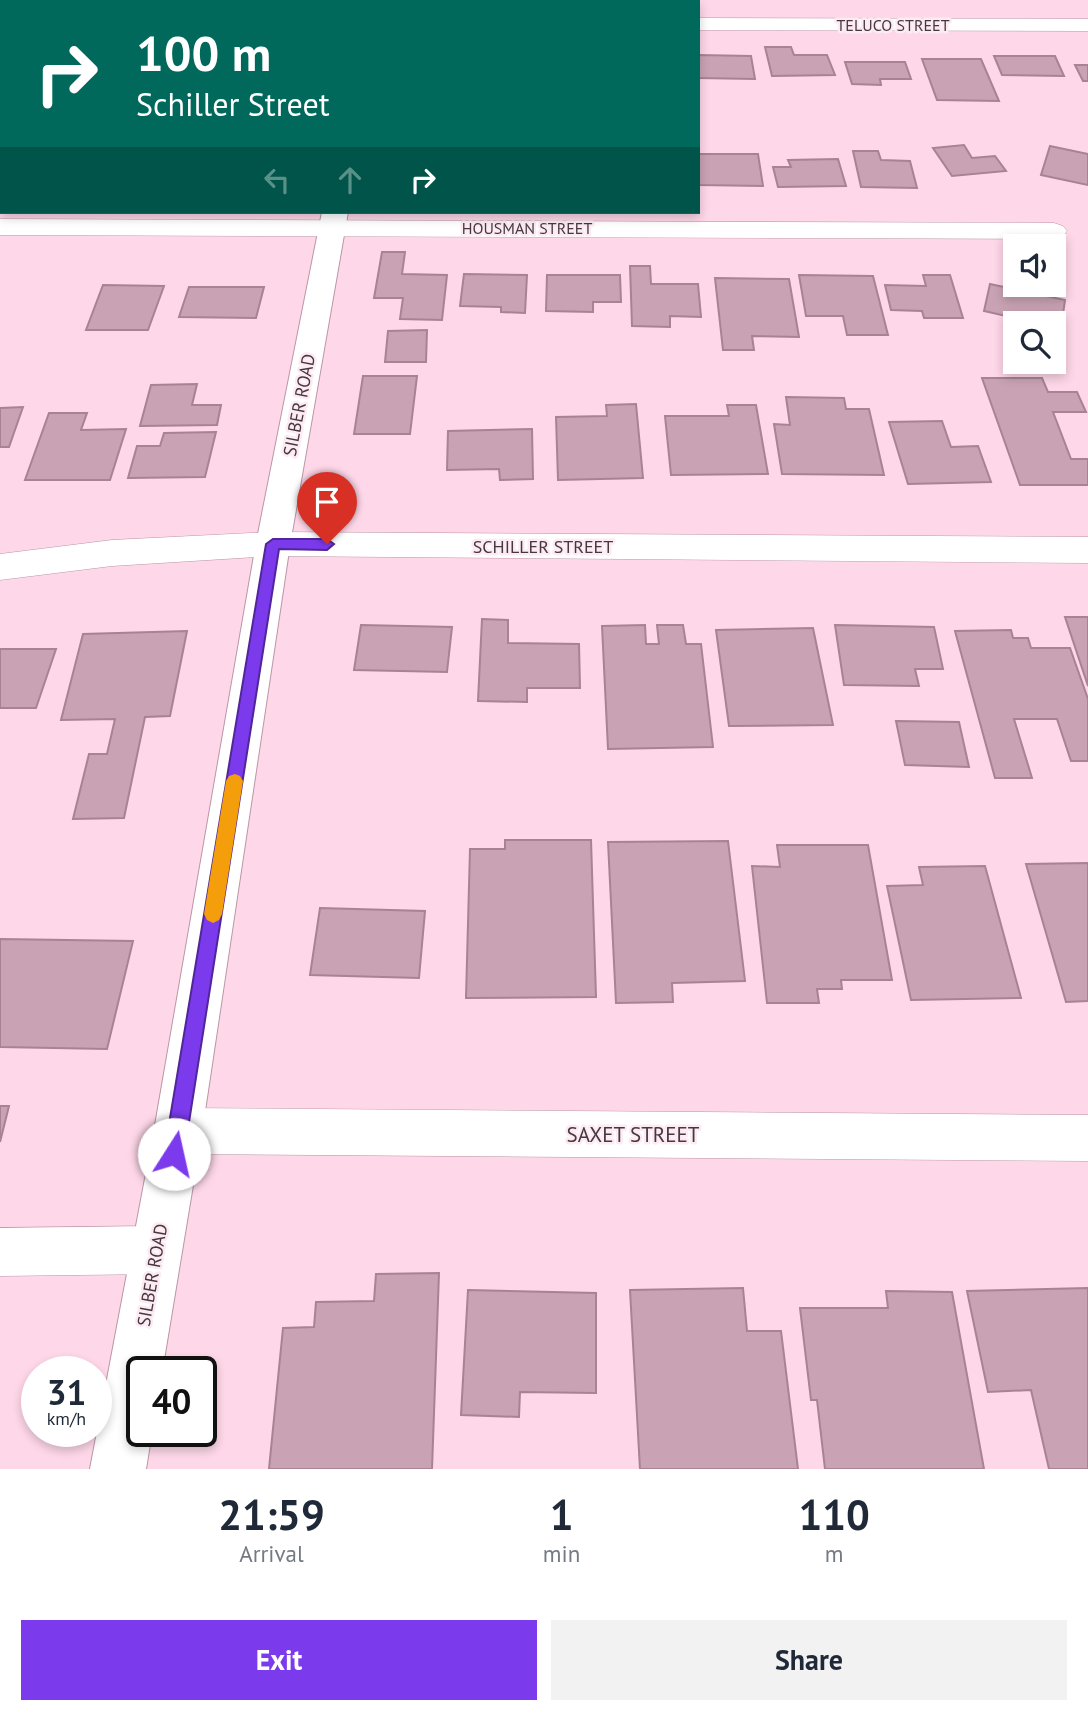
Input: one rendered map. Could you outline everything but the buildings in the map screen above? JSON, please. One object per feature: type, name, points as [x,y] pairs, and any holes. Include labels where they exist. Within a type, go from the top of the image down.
[{"type":"street","name":"TELUCO STREET","points":[[700,24],[1088,25]]},
{"type":"street","name":"HOUSMAN STREET","points":[[0,227],[334,219],[1054,231]]},
{"type":"street","name":"SILBER ROAD","points":[[118,1469],[178,1130],[273,544],[334,219]]},
{"type":"street","name":"SCHILLER STREET","points":[[0,567],[112,554],[273,544],[1088,550]]},
{"type":"street","name":"SAXET STREET","points":[[178,1130],[1088,1138]]},
{"type":"street","points":[[0,1252],[156,1250]]},
{"type":"slow traffic","points":[[213,914],[235,781]]},
{"type":"route","points":[[174,1154],[273,544],[327,544]]}]
